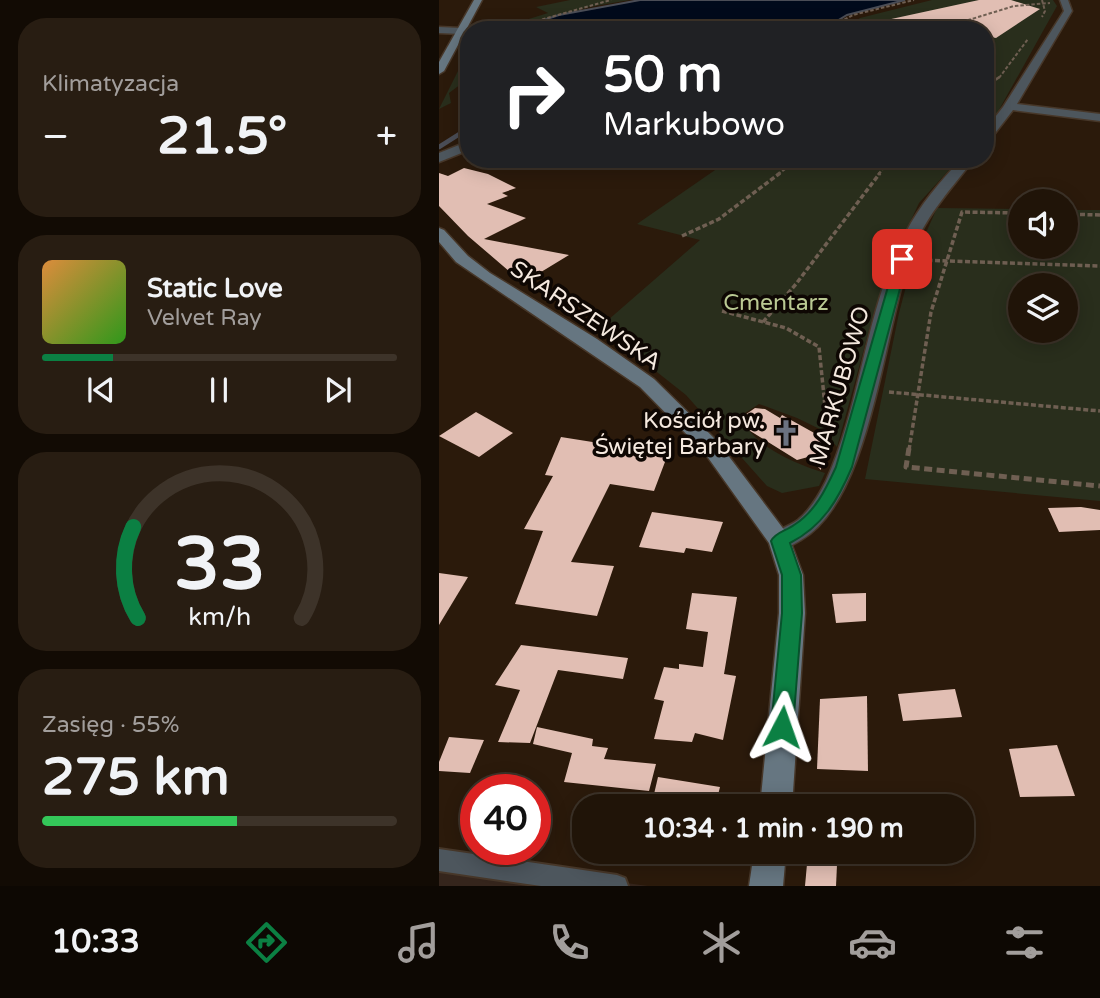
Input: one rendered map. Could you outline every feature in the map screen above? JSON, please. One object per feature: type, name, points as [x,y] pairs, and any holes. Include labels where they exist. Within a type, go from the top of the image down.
[{"type":"street","points":[[466,21],[478,0]]},
{"type":"street","points":[[994,126],[1010,106],[1068,11],[1065,2]]},
{"type":"street","points":[[439,30],[460,31]]},
{"type":"street","points":[[439,71],[460,33]]},
{"type":"street","points":[[1010,106],[1100,118]]},
{"type":"street","points":[[439,158],[460,149]]},
{"type":"street","name":"MARKUBOWO","points":[[780,541],[814,518],[833,493],[844,467],[867,389],[902,259],[929,202],[960,168]]},
{"type":"street","name":"SKARSZEWSKA","points":[[439,233],[462,259],[484,276],[591,342],[647,383],[711,447],[780,541],[791,575],[792,613],[777,794]]},
{"type":"street","points":[[766,886],[769,864]]},
{"type":"lane","points":[[439,860],[617,886]]},
{"type":"path","points":[[537,21],[611,0]]},
{"type":"path","points":[[842,21],[853,15],[914,0]]},
{"type":"path","points":[[1040,21],[1045,11],[1043,2]]},
{"type":"path","points":[[965,21],[1014,6],[1065,2]]},
{"type":"path","points":[[994,81],[1003,75],[1035,30]]},
{"type":"path","points":[[682,236],[719,219],[786,168]]},
{"type":"path","points":[[763,322],[796,284],[883,168]]},
{"type":"path","points":[[1008,213],[962,212],[931,312],[906,467],[1100,486]]},
{"type":"path","points":[[1078,214],[1100,215]]},
{"type":"path","points":[[902,259],[1100,266]]},
{"type":"path","points":[[722,311],[810,339],[819,347],[830,452],[827,462],[844,467]]},
{"type":"path","points":[[867,389],[1100,411]]},
{"type":"shaded area","points":[[439,857],[460,860],[460,865],[497,865],[648,886],[439,886]]},
{"type":"green space","points":[[570,0],[630,0],[589,7],[541,21],[523,21],[548,13],[536,7]]},
{"type":"green space","points":[[932,0],[1053,0],[1057,6],[994,119],[994,21],[855,21]]},
{"type":"green space","points":[[460,67],[460,85],[449,93],[451,103],[439,109]]},
{"type":"green space","name":"Cmentarz","points":[[718,168],[951,168],[919,203],[888,270],[837,447],[832,441],[832,435],[759,404],[742,415],[746,426],[764,444],[788,459],[825,473],[819,486],[782,493],[767,486],[686,395],[600,327],[700,240],[637,224]]},
{"type":"green space","points":[[937,208],[1008,209],[1008,259],[1078,259],[1078,210],[1100,210],[1100,501],[865,479],[899,313],[912,264]]},
{"type":"water","points":[[640,0],[905,0],[847,15],[837,21],[541,21]]},
{"type":"building","points":[[979,0],[1011,0],[1040,9],[996,38],[994,21],[882,21]]},
{"type":"building","points":[[464,168],[488,174],[516,188],[502,193],[508,196],[487,204],[526,218],[484,239],[569,255],[523,283],[468,236],[439,206],[439,173],[448,176]]},
{"type":"building","name":"Kościół pw. Świętej Barbary","points":[[755,408],[765,409],[780,418],[782,415],[825,439],[821,470],[808,457],[797,460],[747,429],[745,415]]},
{"type":"building","points":[[476,412],[513,433],[479,457],[439,436]]},
{"type":"building","points":[[561,437],[668,454],[654,491],[610,484],[571,562],[614,566],[597,616],[515,604],[543,531],[524,529],[553,476],[545,475]]},
{"type":"building","points":[[1081,507],[1100,510],[1100,530],[1059,532],[1048,508]]},
{"type":"building","points":[[652,512],[723,522],[712,552],[686,548],[684,553],[639,547]]},
{"type":"building","points":[[439,573],[468,577],[439,625]]},
{"type":"building","points":[[692,593],[737,597],[724,674],[736,676],[723,740],[695,733],[692,742],[654,739],[664,701],[654,699],[664,667],[679,669],[679,664],[703,667],[708,632],[686,629]]},
{"type":"building","points":[[866,593],[866,621],[836,623],[832,594]]},
{"type":"building","points":[[521,645],[628,658],[623,679],[558,670],[530,743],[498,742],[520,690],[495,685]]},
{"type":"building","points":[[955,689],[962,717],[903,721],[898,694]]},
{"type":"building","points":[[867,696],[868,771],[817,769],[820,699]]},
{"type":"building","points":[[537,727],[593,739],[592,746],[608,748],[604,759],[656,764],[649,791],[564,782],[572,753],[533,744]]},
{"type":"building","points":[[449,737],[484,740],[470,773],[439,771],[439,762]]},
{"type":"building","points":[[1057,745],[1075,796],[1020,797],[1009,749]]},
{"type":"building","points":[[658,777],[720,787],[718,794],[654,794]]},
{"type":"building","points":[[807,864],[837,865],[836,886],[805,886]]},
{"type":"waterway","points":[[439,147],[460,134]]},
{"type":"place","name":"Kościół pw. Świętej Barbary","points":[[786,433]]},
{"type":"route","points":[[782,727],[792,613],[791,575],[780,541],[814,518],[833,493],[844,467],[902,259]]}]
